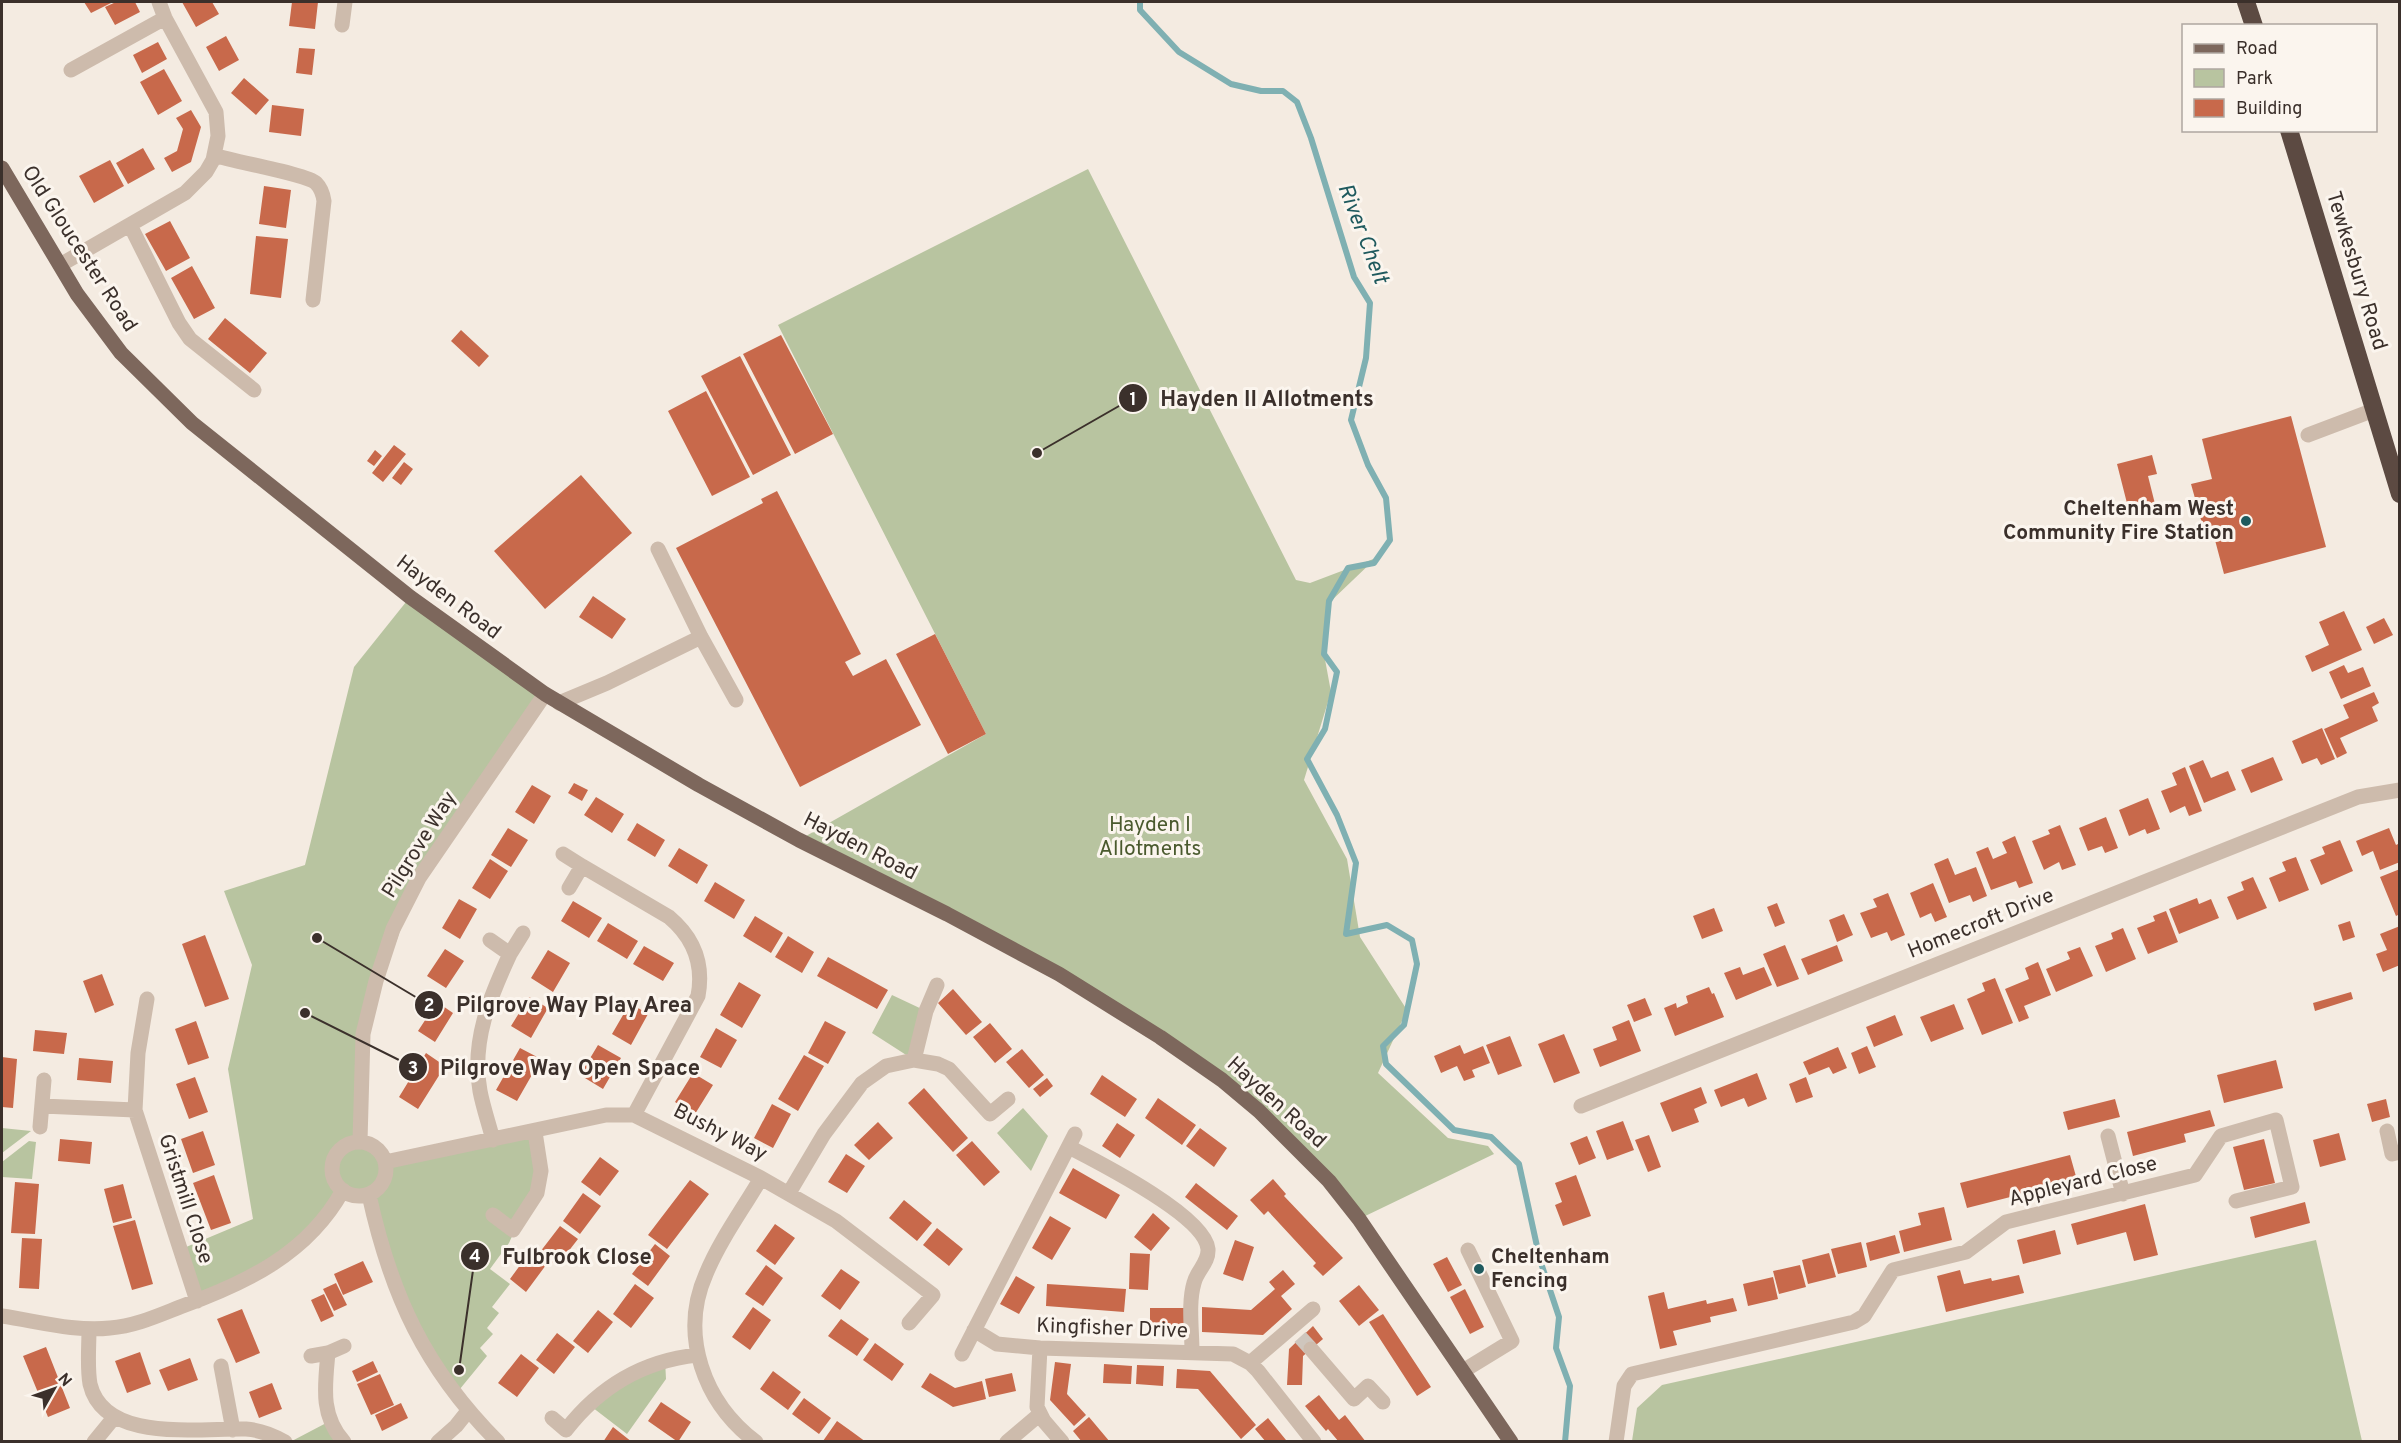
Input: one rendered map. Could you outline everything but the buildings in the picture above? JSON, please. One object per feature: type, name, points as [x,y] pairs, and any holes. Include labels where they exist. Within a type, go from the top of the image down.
[{"type":"highway","points":[[2246,2],[2253,24]]},
{"type":"highway","name":"Tewkesbury Road","points":[[2290,132],[2400,494]]},
{"type":"main road","name":"Old Gloucester Road","points":[[2,168],[77,294],[121,353]]},
{"type":"main road","name":"Hayden Road","points":[[121,353],[192,423],[304,515],[410,597],[545,694],[789,835],[1020,952],[1160,1037],[1222,1080],[1296,1146],[1329,1181],[1359,1219],[1511,1442]]},
{"type":"street","points":[[60,265],[191,189],[206,172],[214,155],[218,136],[216,112],[165,18],[159,2]]},
{"type":"street","points":[[342,25],[345,2]]},
{"type":"street","points":[[71,70],[165,18]]},
{"type":"street","points":[[214,155],[233,162],[305,178],[320,188],[324,201],[313,300]]},
{"type":"street","points":[[130,225],[179,323],[190,339],[254,390]]},
{"type":"street","points":[[2308,435],[2374,410]]},
{"type":"street","points":[[658,549],[701,638],[735,700]]},
{"type":"street","points":[[559,703],[701,638]]},
{"type":"street","name":"Pilgrove Way","points":[[360,1141],[363,1034],[376,981],[393,929],[419,878],[545,694]]},
{"type":"street","name":"Homecroft Drive","points":[[1581,1106],[2358,797],[2400,790]]},
{"type":"street","points":[[562,854],[669,917],[680,926],[695,950],[699,963],[698,996],[634,1116]]},
{"type":"street","points":[[569,888],[582,866]]},
{"type":"street","points":[[493,1140],[480,1091],[479,1042],[487,1007],[510,954],[523,933]]},
{"type":"street","points":[[490,940],[510,954]]},
{"type":"street","points":[[914,1060],[926,1011],[937,985]]},
{"type":"street","name":"Gristmill Close","points":[[147,999],[138,1053],[135,1110],[197,1301]]},
{"type":"street","points":[[789,1193],[824,1134],[862,1083],[885,1066],[914,1060],[938,1064],[950,1069],[990,1114],[1008,1100]]},
{"type":"street","points":[[40,1127],[44,1080]]},
{"type":"street","points":[[42,1106],[135,1110]]},
{"type":"street","name":"Bushy Way","points":[[385,1162],[606,1115],[634,1116],[761,1178],[836,1221],[933,1295],[909,1323]]},
{"type":"street","name":"Appleyard Close","points":[[1616,1442],[1624,1386],[1632,1374],[1854,1322],[1864,1316],[1893,1270],[1966,1252],[2006,1222],[2195,1175],[2221,1136],[2276,1120],[2292,1187],[2236,1201]]},
{"type":"street","points":[[2386,1131],[2392,1154],[2400,1152]]},
{"type":"street","points":[[493,1215],[513,1230],[537,1193],[542,1171],[534,1132]]},
{"type":"street","points":[[2108,1136],[2123,1194]]},
{"type":"street","points":[[962,1354],[1072,1140],[1171,1206],[1202,1233],[1208,1250],[1207,1258],[1196,1277],[1193,1290],[1192,1352]]},
{"type":"street","points":[[360,1141],[375,1147],[385,1162],[386,1173],[382,1183],[369,1195],[358,1196],[343,1190],[334,1178],[333,1162],[342,1148],[360,1141]]},
{"type":"street","points":[[756,1442],[724,1413],[708,1387],[697,1355],[695,1315],[705,1275],[761,1178]]},
{"type":"street","points":[[2,1316],[89,1329],[134,1324],[197,1301],[260,1272],[291,1251],[330,1213],[343,1190]]},
{"type":"street","points":[[369,1195],[383,1253],[408,1316],[434,1363],[468,1411],[498,1442]]},
{"type":"street","points":[[1463,1371],[1512,1341],[1468,1250]]},
{"type":"street","points":[[1313,1309],[1296,1332],[1251,1363],[1314,1442]]},
{"type":"street","points":[[89,1329],[90,1384],[98,1404],[112,1420],[121,1426],[142,1432],[261,1431],[285,1442]]},
{"type":"street","name":"Kingfisher Drive","points":[[974,1330],[997,1344],[1040,1348],[1233,1354],[1251,1363]]},
{"type":"street","points":[[311,1356],[328,1353],[344,1346]]},
{"type":"street","points":[[1040,1348],[1036,1400],[1040,1414],[1062,1442]]},
{"type":"street","points":[[1311,1349],[1354,1399],[1368,1386],[1383,1402]]},
{"type":"street","points":[[328,1353],[324,1394],[326,1408],[336,1431],[344,1442]]},
{"type":"street","points":[[552,1418],[566,1430],[588,1404],[626,1376],[652,1364],[697,1355]]},
{"type":"street","points":[[221,1366],[232,1430]]},
{"type":"street","points":[[438,1442],[456,1426],[468,1411]]},
{"type":"street","points":[[1007,1442],[1040,1414]]},
{"type":"street","points":[[94,1442],[112,1420]]},
{"type":"green space","name":"Hayden I Allotments","points":[[1088,169],[1296,580],[1310,583],[1376,558],[1330,602],[1324,654],[1331,692],[1304,780],[1347,859],[1360,937],[1407,1010],[1378,1073],[1448,1138],[1488,1146],[1494,1154],[1359,1219],[1296,1146],[1160,1037],[799,840],[986,734],[778,325]]},
{"type":"green space","points":[[410,597],[545,694],[419,878],[363,1034],[366,1142],[375,1147],[385,1162],[535,1132],[541,1171],[509,1243],[490,1269],[510,1284],[492,1307],[499,1313],[487,1328],[493,1334],[480,1348],[487,1356],[455,1395],[418,1336],[369,1195],[358,1196],[347,1193],[303,1241],[197,1301],[179,1250],[253,1219],[228,1069],[252,965],[224,891],[305,865],[354,667]]},
{"type":"green space","points":[[892,995],[926,1011],[914,1060],[872,1033]]},
{"type":"green space","points":[[1023,1108],[1048,1136],[1031,1171],[997,1133]]},
{"type":"green space","points":[[2,1128],[31,1131],[2,1153]]},
{"type":"green space","points":[[29,1141],[36,1142],[32,1179],[2,1177],[2,1162]]},
{"type":"green space","points":[[2316,1240],[2362,1441],[1632,1441],[1637,1408],[1662,1385]]},
{"type":"green space","points":[[665,1360],[666,1379],[627,1434],[588,1404]]},
{"type":"green space","points":[[330,1421],[344,1442],[290,1442]]},
{"type":"waterway","name":"River Chelt","points":[[1140,2],[1140,10],[1179,52],[1231,84],[1261,91],[1283,91],[1297,102],[1311,138],[1354,277],[1370,303],[1366,358],[1351,420],[1368,465],[1386,498],[1390,540],[1374,563],[1348,568],[1329,601],[1324,654],[1337,672],[1325,729],[1307,759],[1337,815],[1356,863],[1346,934],[1387,925],[1412,940],[1417,964],[1404,1025],[1383,1046],[1386,1064],[1454,1130],[1491,1137],[1519,1164],[1540,1260],[1559,1317],[1556,1348],[1570,1386],[1565,1442]]},
{"type":"tunnel","points":[[1300,1337],[1311,1349]]},
{"type":"place","name":"Hayden II Allotments","points":[[1037,453]]},
{"type":"place","name":"Cheltenham West Community Fire Station","points":[[2246,521]]},
{"type":"place","name":"Pilgrove Way Play Area","points":[[317,938]]},
{"type":"place","name":"Pilgrove Way Open Space","points":[[305,1013]]},
{"type":"place","name":"Cheltenham Fencing","points":[[1479,1269]]},
{"type":"place","name":"Fulbrook Close","points":[[459,1370]]}]
